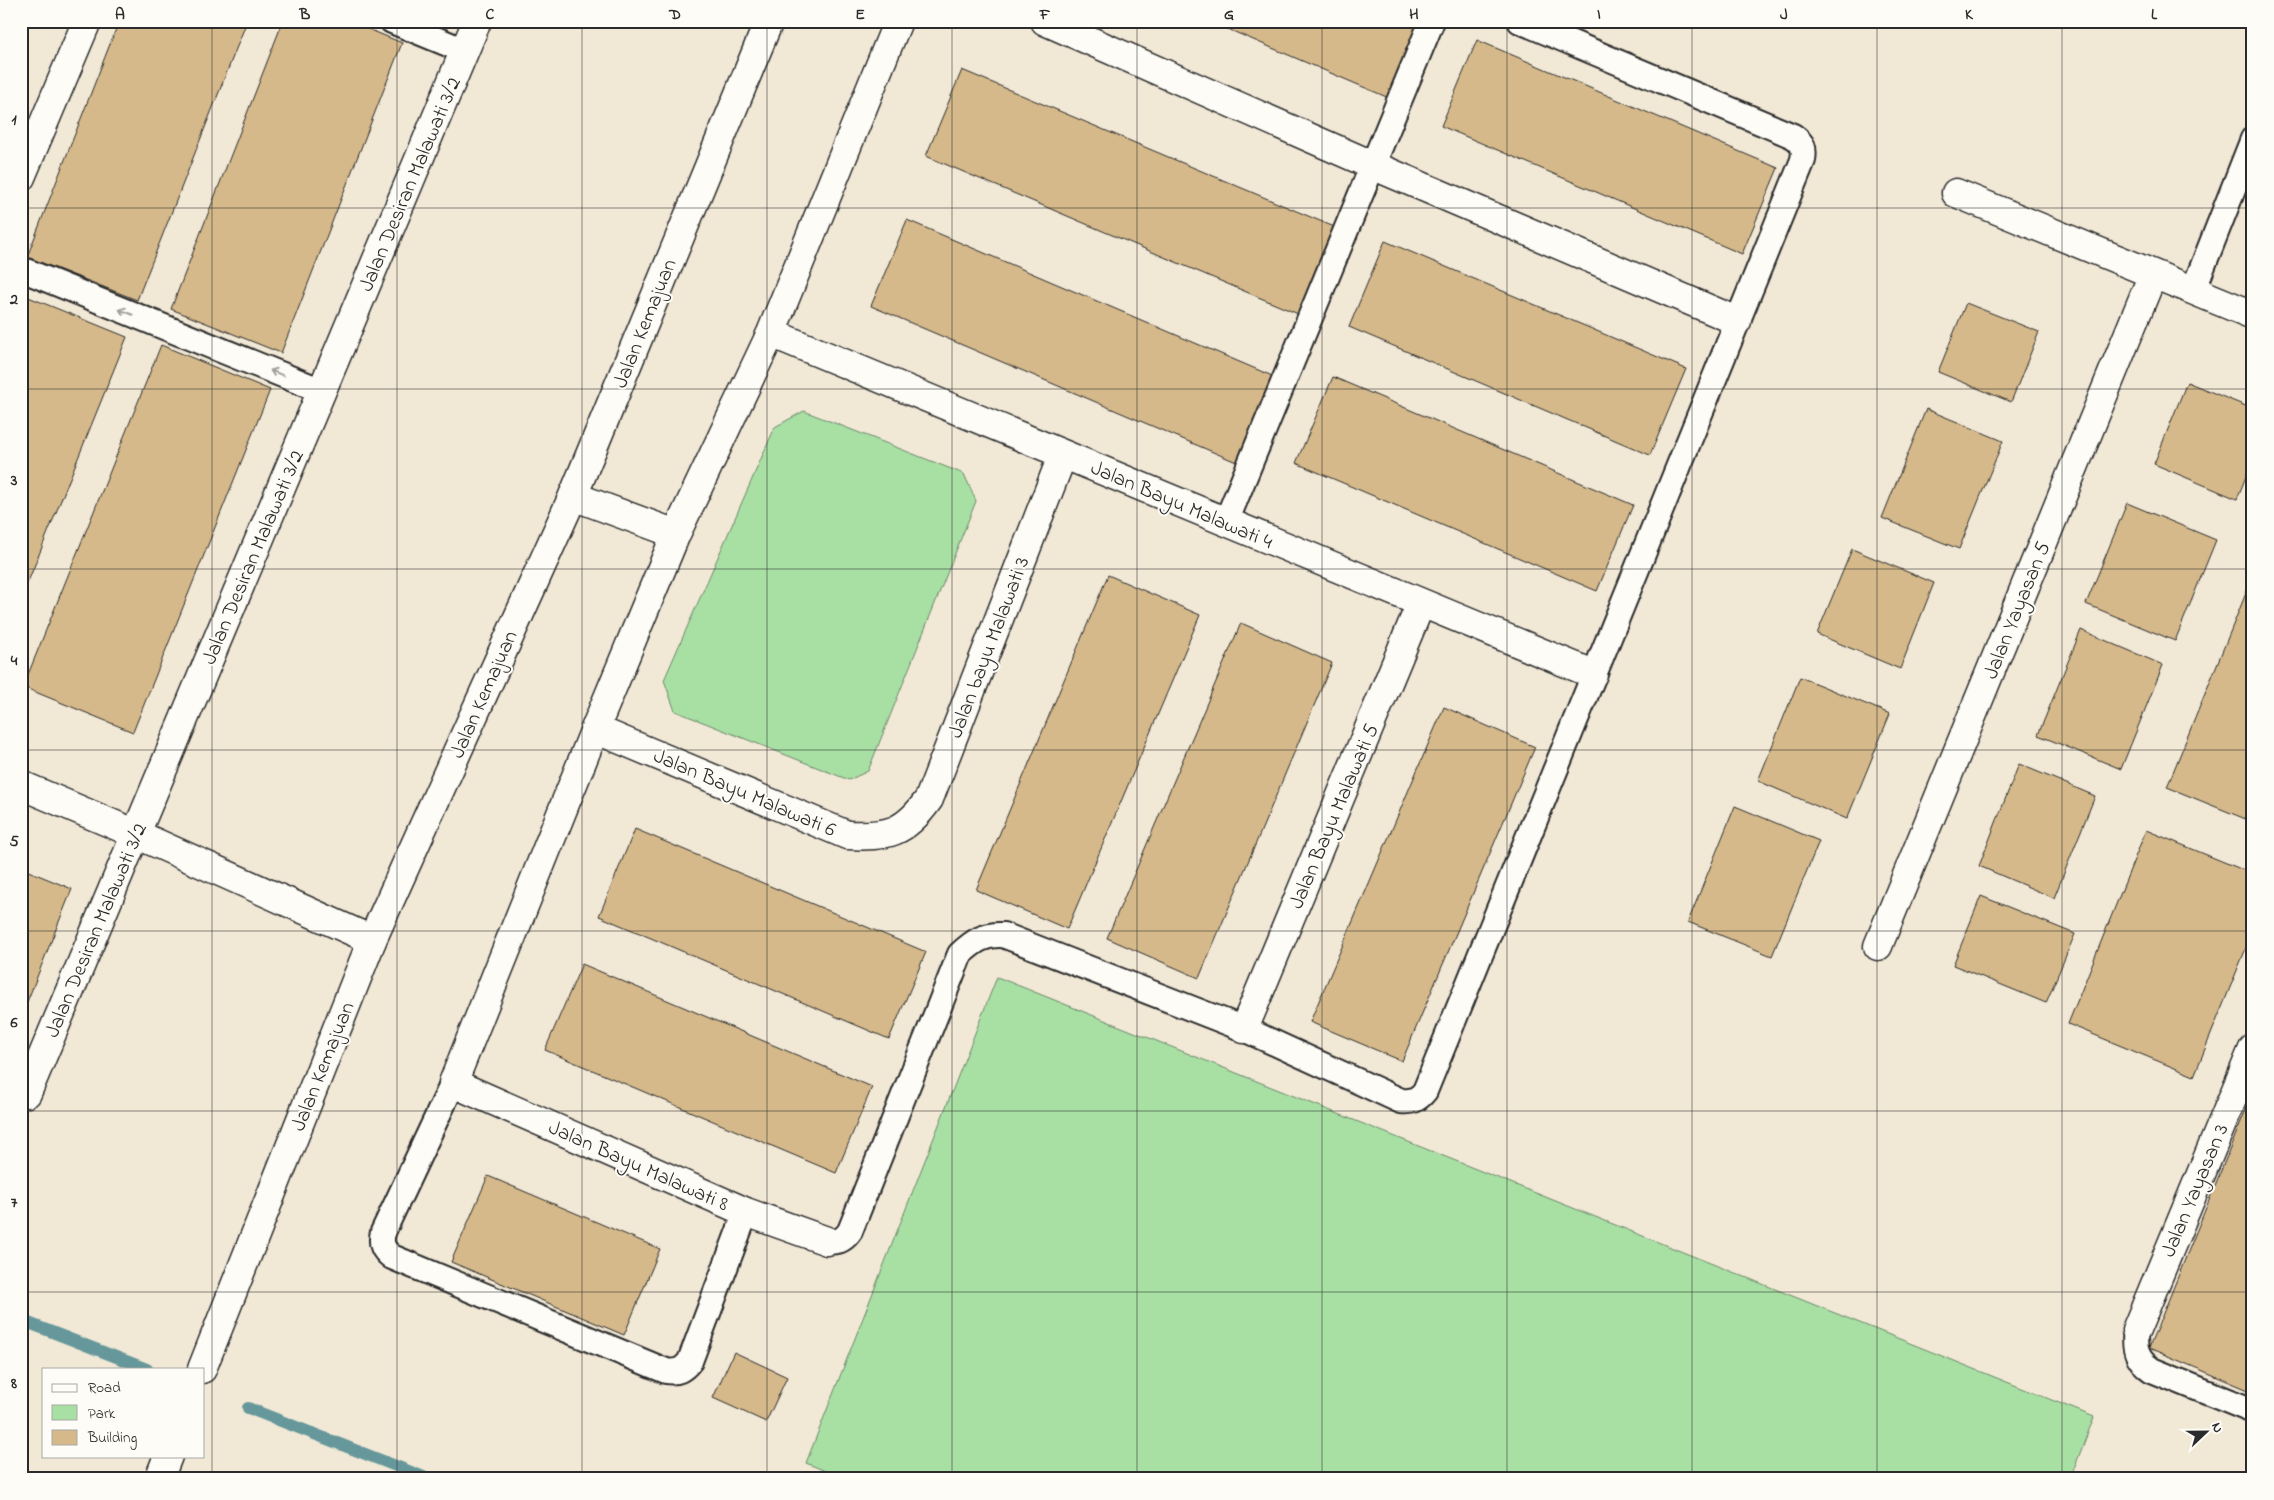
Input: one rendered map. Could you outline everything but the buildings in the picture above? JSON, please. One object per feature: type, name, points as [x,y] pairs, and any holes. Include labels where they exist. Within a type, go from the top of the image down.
[{"type":"street","points":[[21,177],[87,21]]},
{"type":"street","name":"Jalan Desiran Malawati 3/2","points":[[24,1093],[136,834],[478,21]]},
{"type":"street","name":"Jalan Kemajuan","points":[[202,1368],[372,940],[573,496],[769,21]]},
{"type":"street","points":[[453,1083],[595,729],[676,534],[771,333],[898,21]]},
{"type":"street","points":[[1045,21],[1372,166],[1737,321]]},
{"type":"street","points":[[1956,192],[2253,315]]},
{"type":"street","name":"Jalan Yayasan 5","points":[[1878,946],[2153,274]]},
{"type":"street","name":"Jalan Bayu Malawati 4","points":[[771,333],[1593,674]]},
{"type":"street","name":"Jalan bayu Malawati 3","points":[[899,830],[917,817],[929,799],[1063,454]]},
{"type":"street","points":[[573,496],[676,534]]},
{"type":"street","name":"Jalan Bayu Malawati 5","points":[[1244,1028],[1421,603]]},
{"type":"street","name":"Jalan Bayu Malawati 6","points":[[595,729],[847,835],[874,837],[899,830]]},
{"type":"street","points":[[21,786],[136,834],[372,940]]},
{"type":"street","name":"Jalan Yayasan 3","points":[[2136,1330],[2253,1049]]},
{"type":"street","name":"Jalan Bayu Malawati 8","points":[[453,1083],[746,1212],[827,1241]]},
{"type":"street","points":[[159,1479],[167,1458]]},
{"type":"lane","points":[[392,21],[465,51]]},
{"type":"lane","points":[[1226,522],[1432,21]]},
{"type":"lane","points":[[827,1241],[836,1242],[845,1238],[850,1231],[960,954],[978,938],[992,934],[1003,935],[1244,1028],[1401,1101],[1410,1102],[1420,1098],[1425,1091],[1803,160],[1804,150],[1801,142],[1784,132],[1520,21]]},
{"type":"lane","points":[[2194,290],[2253,139]]},
{"type":"lane","points":[[21,269],[322,391]]},
{"type":"lane","points":[[453,1083],[383,1232],[381,1242],[385,1251],[392,1257],[666,1371],[676,1372],[684,1368],[690,1361],[746,1212]]},
{"type":"lane","points":[[2136,1330],[2134,1342],[2136,1354],[2143,1364],[2152,1370],[2253,1411]]},
{"type":"green space","points":[[804,411],[964,474],[976,501],[868,771],[849,780],[675,711],[664,680],[775,427]]},
{"type":"green space","points":[[997,977],[2094,1417],[2070,1479],[845,1479],[806,1463]]},
{"type":"waterway","points":[[21,1320],[144,1368]]},
{"type":"waterway","points":[[248,1408],[429,1479]]}]
